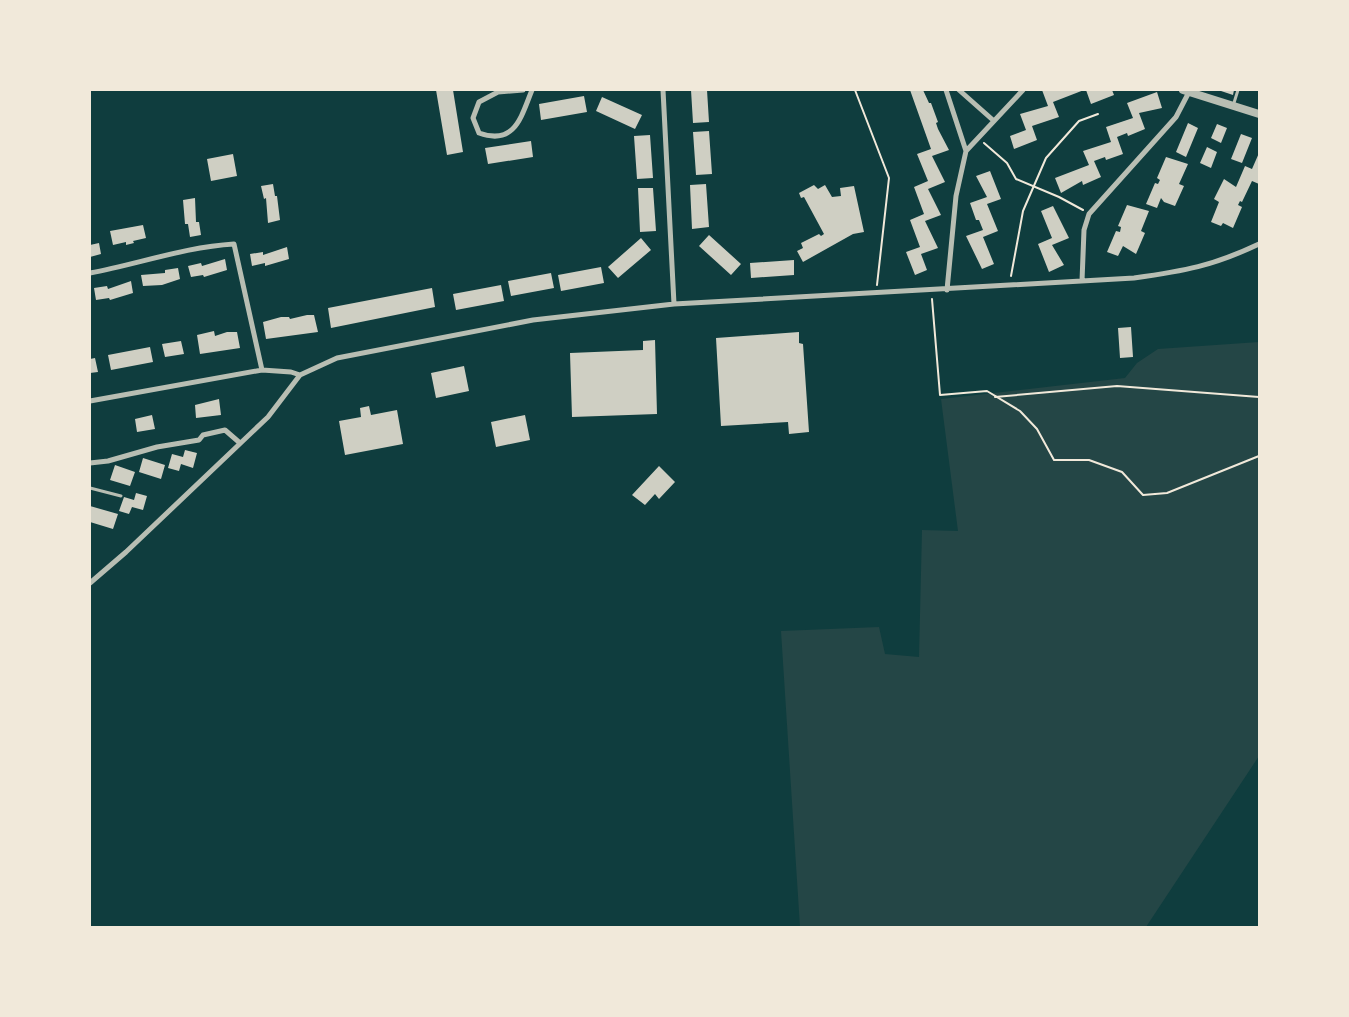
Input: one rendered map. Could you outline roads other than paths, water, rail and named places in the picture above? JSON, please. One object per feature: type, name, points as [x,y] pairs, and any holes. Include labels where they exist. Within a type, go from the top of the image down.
[{"type":"street","points":[[523,90],[498,92],[479,102],[473,118],[479,133],[492,137],[507,134],[518,124],[532,90]]},
{"type":"street","points":[[663,90],[674,304]]},
{"type":"street","points":[[946,90],[966,151],[956,196],[947,290]]},
{"type":"street","points":[[959,90],[994,121]]},
{"type":"street","points":[[966,151],[1023,90]]},
{"type":"street","points":[[1082,281],[1084,230],[1090,214],[1176,117],[1186,91],[1259,114]]},
{"type":"street","points":[[90,273],[134,265],[151,257],[234,244],[262,370]]},
{"type":"street","points":[[90,583],[126,552],[268,417],[300,375],[337,358],[525,321],[674,304],[932,291],[1184,272],[1218,262],[1259,244]]},
{"type":"street","points":[[90,401],[262,370],[291,372],[300,375]]},
{"type":"street","points":[[90,464],[108,461],[157,447],[200,440],[202,435],[225,430],[240,443]]},
{"type":"lane","points":[[1234,106],[1238,90]]},
{"type":"lane","points":[[90,488],[121,496]]}]
